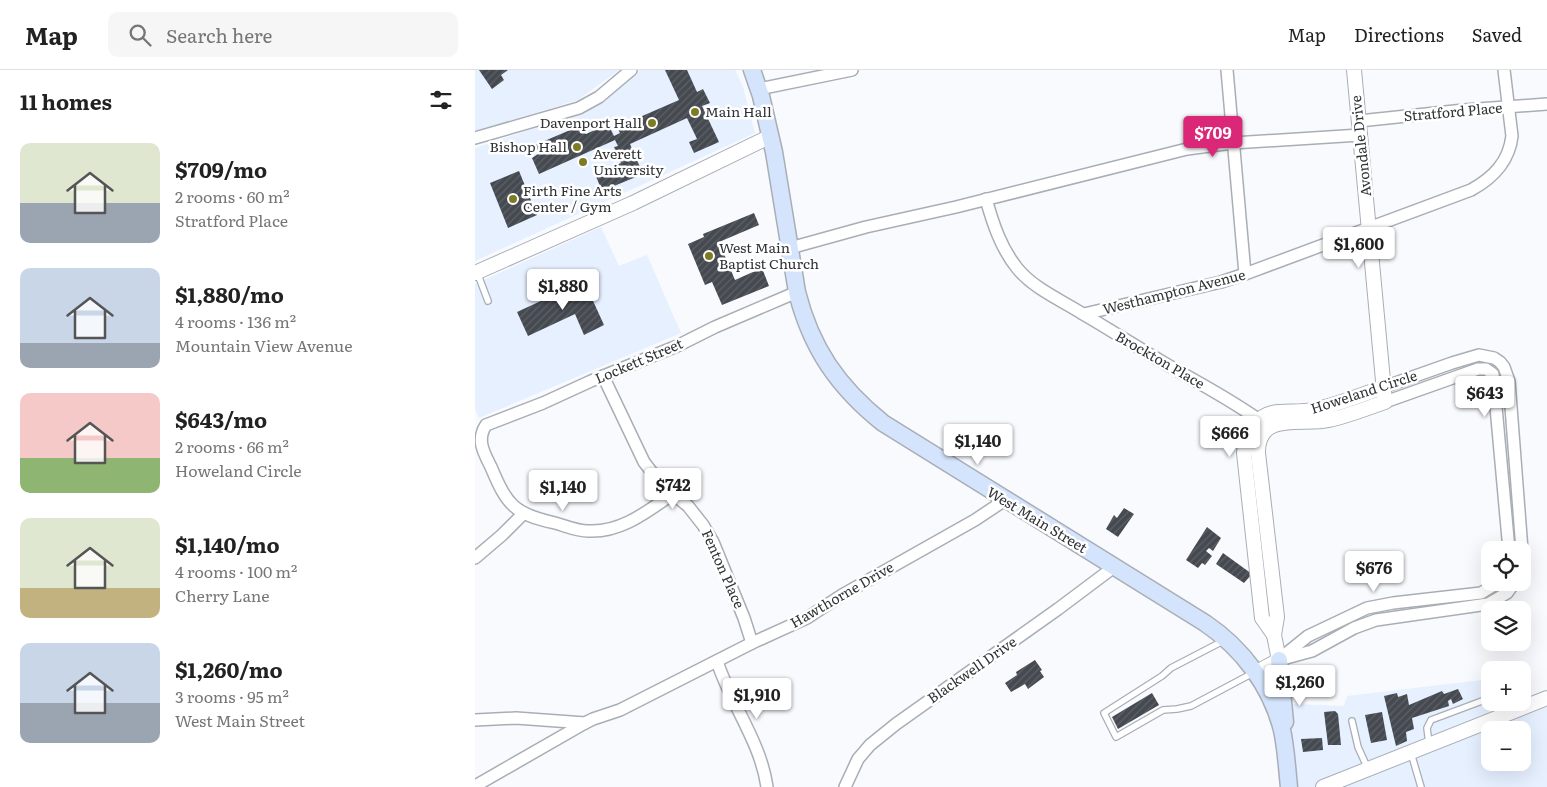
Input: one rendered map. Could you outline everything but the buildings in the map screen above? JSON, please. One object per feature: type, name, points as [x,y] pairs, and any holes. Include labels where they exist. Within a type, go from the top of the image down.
[{"type":"main road","name":"West Main Street","points":[[752,70],[771,136],[801,308],[816,344],[837,378],[855,400],[883,423],[1205,623],[1227,639],[1255,672],[1275,710],[1282,730],[1287,757],[1289,787]]},
{"type":"main road","points":[[1279,660],[1285,709],[1287,757]]},
{"type":"street","points":[[475,138],[584,106],[599,97],[631,70]]},
{"type":"street","points":[[759,89],[852,70]]},
{"type":"street","points":[[1227,70],[1245,274]]},
{"type":"street","name":"Avondale Drive","points":[[1354,70],[1385,402]]},
{"type":"street","name":"Westhampton Avenue","points":[[1084,314],[1221,282],[1471,190],[1494,175],[1507,156],[1511,146],[1512,136],[1504,70]]},
{"type":"street","name":"Stratford Place","points":[[986,199],[1187,149],[1547,104]]},
{"type":"street","points":[[476,273],[639,199],[771,136]]},
{"type":"street","points":[[790,248],[866,227],[986,199]]},
{"type":"street","name":"Brockton Place","points":[[986,199],[999,240],[1017,269],[1041,289],[1264,424]]},
{"type":"street","name":"Lockett Street","points":[[525,513],[511,506],[503,495],[481,444],[482,431],[485,425],[543,403],[677,346],[731,320],[797,292]]},
{"type":"street","name":"Howeland Circle","points":[[1508,541],[1495,378],[1490,371],[1481,368],[1331,420],[1264,424],[1268,414],[1314,410],[1479,355],[1494,358],[1504,367],[1509,381],[1521,541]]},
{"type":"street","points":[[1452,363],[1454,377]]},
{"type":"street","name":"Fenton Place","points":[[603,376],[644,462],[661,484],[688,506],[713,542],[744,618],[752,643]]},
{"type":"street","points":[[1497,404],[1511,403]]},
{"type":"street","points":[[1264,424],[1258,444],[1277,617],[1274,635],[1279,660]]},
{"type":"street","points":[[1264,424],[1247,435],[1245,443],[1262,618],[1274,635]]},
{"type":"street","points":[[475,558],[525,513],[573,529],[597,531],[627,523],[641,516],[674,493]]},
{"type":"street","name":"Hawthorne Drive","points":[[475,720],[517,718],[585,723],[621,710],[752,643],[807,618],[842,595],[975,520],[1005,500]]},
{"type":"street","points":[[1253,537],[1268,535]]},
{"type":"street","name":"Blackwell Drive","points":[[845,787],[858,760],[870,745],[896,724],[1058,609],[1114,566]]},
{"type":"street","points":[[1279,660],[1308,636],[1360,611],[1378,606],[1484,591]]},
{"type":"street","points":[[1255,672],[1279,660],[1312,651],[1354,628],[1376,620],[1474,606],[1495,601],[1508,591]]},
{"type":"street","points":[[1473,594],[1474,606]]},
{"type":"street","points":[[1416,600],[1419,614]]},
{"type":"street","points":[[1360,611],[1364,625]]},
{"type":"street","points":[[717,661],[720,674],[758,754],[767,787]]},
{"type":"street","points":[[1531,702],[1547,698]]},
{"type":"street","points":[[1323,787],[1507,711]]},
{"type":"street","points":[[475,786],[585,723]]},
{"type":"lane","points":[[476,273],[488,301]]},
{"type":"lane","points":[[1227,639],[1171,668],[1162,676],[1104,713],[1116,736],[1163,710],[1177,710],[1191,706],[1255,672]]},
{"type":"lane","points":[[1429,744],[1427,728],[1431,720],[1481,701]]},
{"type":"lane","points":[[1352,721],[1358,747],[1368,769]]},
{"type":"lane","points":[[1411,752],[1421,787]]},
{"type":"shaded area","points":[[475,70],[619,70],[578,100],[475,131]]},
{"type":"shaded area","name":"Averett University","points":[[640,70],[735,70],[743,87],[755,133],[475,261],[475,148],[584,112]]},
{"type":"shaded area","points":[[601,227],[619,266],[647,255],[681,333],[479,418],[475,409],[475,284]]},
{"type":"shaded area","points":[[1481,680],[1481,711],[1531,711],[1531,700],[1532,703],[1547,698],[1547,787],[1289,787],[1285,709],[1292,704],[1344,706],[1347,696]]},
{"type":"place","name":"Main Hall","points":[[695,112]]},
{"type":"place","name":"Davenport Hall","points":[[652,123]]},
{"type":"place","name":"Bishop Hall","points":[[577,147]]},
{"type":"place","name":"Averett University","points":[[583,162]]},
{"type":"place","name":"Firth Fine Arts Center / Gym","points":[[513,199]]},
{"type":"place","name":"West Main Baptist Church","points":[[709,256]]}]
